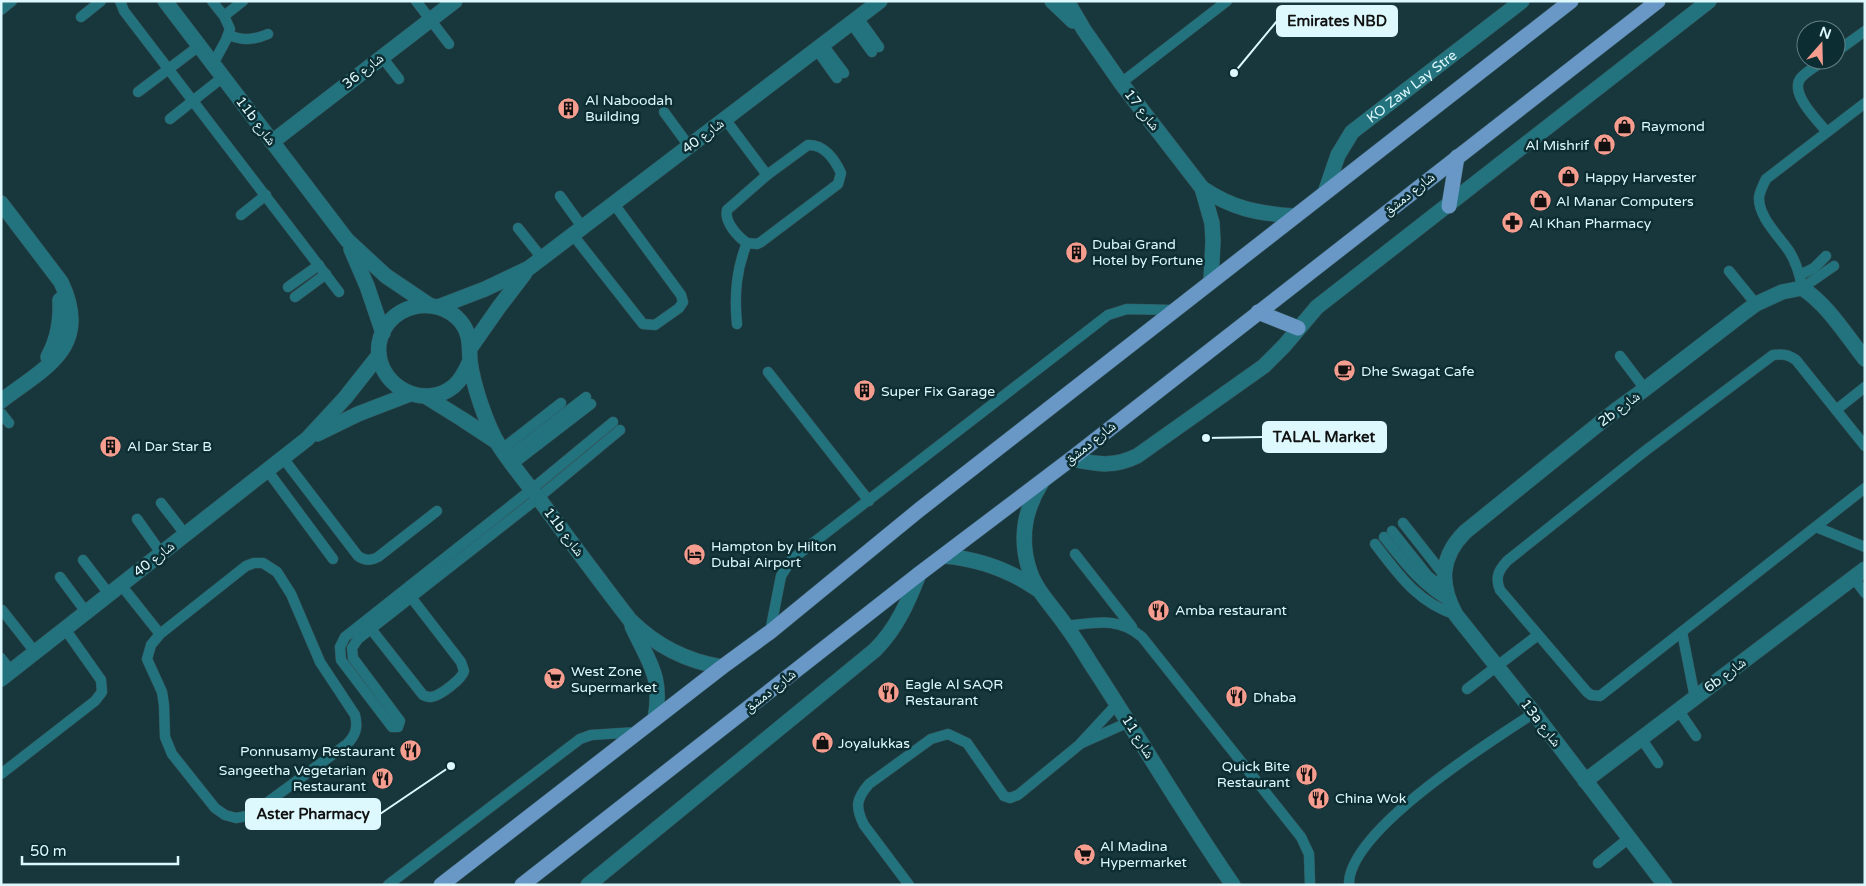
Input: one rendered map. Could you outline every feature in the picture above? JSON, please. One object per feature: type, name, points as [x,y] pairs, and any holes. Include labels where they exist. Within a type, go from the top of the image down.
[{"type":"main road","points":[[440,885],[654,719],[770,632],[919,510],[1173,310],[1572,1]]},
{"type":"main road","name":"شارع دمشق","points":[[522,885],[919,574],[1658,1]]},
{"type":"main road","points":[[1449,206],[1457,157]]},
{"type":"main road","points":[[1258,312],[1298,328]]},
{"type":"street","name":"11b شارع","points":[[165,1],[347,240],[386,276],[434,306]]},
{"type":"street","name":"شارع 36","points":[[272,142],[454,1]]},
{"type":"street","name":"شارع 17","points":[[1052,1],[1084,30]]},
{"type":"street","name":"KO Zaw Lay Stre","points":[[1326,190],[1338,155],[1352,132],[1522,1]]},
{"type":"street","points":[[1071,458],[1107,465],[1117,464],[1137,456],[1264,366],[1284,346],[1317,307],[1449,206],[1709,1]]},
{"type":"street","name":"شارع 40","points":[[434,306],[484,289],[529,268],[880,2]]},
{"type":"street","name":"شارع 17","points":[[1072,3],[1084,30],[1121,83],[1202,188],[1218,199],[1235,207],[1253,212],[1293,216]]},
{"type":"street","name":"شارع 17","points":[[1202,188],[1212,223],[1211,281]]},
{"type":"street","points":[[1,203],[51,270],[57,284],[61,317],[53,348],[34,376],[1,401]]},
{"type":"street","name":"11b شارع","points":[[347,240],[367,286],[382,333]]},
{"type":"street","name":"شارع 40","points":[[471,354],[498,307],[529,268]]},
{"type":"street","points":[[1801,282],[1839,325],[1865,359]]},
{"type":"street","name":"2b شارع","points":[[1448,595],[1446,564],[1450,551],[1465,532],[1616,410],[1756,304],[1801,282]]},
{"type":"street","points":[[415,306],[434,306],[451,313],[461,322],[468,334],[471,354],[464,375],[454,386],[440,394],[418,395],[398,388],[389,379],[382,368],[379,343],[382,333],[390,320],[401,311],[415,306]]},
{"type":"street","name":"شارع 40","points":[[6,675],[307,439],[345,398],[379,354]]},
{"type":"street","name":"11b شارع","points":[[471,354],[481,403],[505,453],[630,620],[652,663],[656,677],[658,698],[654,719]]},
{"type":"street","name":"11b شارع","points":[[418,395],[462,419],[505,453]]},
{"type":"street","name":"شارع 40","points":[[307,439],[358,414],[418,395]]},
{"type":"street","name":"شارع 11","points":[[1043,479],[1033,496],[1026,515],[1025,554],[1030,574],[1040,592],[1066,626],[1129,722],[1209,851],[1233,885]]},
{"type":"street","name":"شارع 11","points":[[944,556],[985,562],[1011,573],[1040,592]]},
{"type":"street","name":"6b شارع","points":[[1585,782],[1859,573]]},
{"type":"street","points":[[588,885],[875,650],[885,640],[898,621],[919,574]]},
{"type":"street","name":"13a شارع","points":[[1448,595],[1496,667],[1534,713],[1665,885]]},
{"type":"street","name":"11b شارع","points":[[630,620],[652,640],[679,655],[707,665],[722,667]]},
{"type":"lane","points":[[1,10],[12,1]]},
{"type":"lane","points":[[81,17],[101,1]]},
{"type":"lane","points":[[120,1],[124,11],[194,100],[339,292]]},
{"type":"lane","points":[[212,1],[224,16],[230,29],[213,64]]},
{"type":"lane","points":[[224,16],[243,1]]},
{"type":"lane","points":[[416,1],[449,44]]},
{"type":"lane","points":[[1121,83],[1227,1]]},
{"type":"lane","points":[[855,21],[875,49]]},
{"type":"lane","points":[[1846,45],[1865,31]]},
{"type":"lane","points":[[228,35],[248,40],[268,34]]},
{"type":"lane","points":[[138,92],[199,46]]},
{"type":"lane","points":[[820,47],[840,76]]},
{"type":"lane","points":[[382,57],[399,79]]},
{"type":"lane","points":[[1812,70],[1800,80],[1797,88],[1800,96],[1827,132]]},
{"type":"lane","points":[[170,119],[223,77]]},
{"type":"lane","points":[[1801,282],[1790,253],[1767,219],[1759,198],[1766,179],[1865,104]]},
{"type":"lane","points":[[664,112],[689,146]]},
{"type":"lane","points":[[725,119],[767,175]]},
{"type":"lane","points":[[814,145],[825,150],[841,173],[838,184],[761,242],[757,244],[747,243],[729,223],[726,214],[727,210],[767,175],[803,148],[814,145]]},
{"type":"lane","points":[[241,215],[266,195]]},
{"type":"lane","points":[[560,196],[578,231],[643,324],[655,325],[679,308],[683,302],[681,295],[614,204]]},
{"type":"lane","points":[[518,228],[542,258]]},
{"type":"lane","points":[[737,324],[735,289],[741,258],[747,243]]},
{"type":"lane","points":[[1801,282],[1826,256]]},
{"type":"lane","points":[[288,287],[319,265]]},
{"type":"lane","points":[[1801,282],[1834,266]]},
{"type":"lane","points":[[1729,271],[1756,304]]},
{"type":"lane","points":[[295,297],[326,274]]},
{"type":"lane","points":[[770,632],[779,583],[791,560],[1108,315],[1127,310],[1173,310]]},
{"type":"lane","points":[[1865,446],[1791,357],[1782,354],[1773,355],[1645,451],[1502,567],[1498,574],[1497,582],[1500,590],[1587,692],[1600,696],[1865,488]]},
{"type":"lane","points":[[1620,356],[1645,389]]},
{"type":"lane","points":[[768,372],[869,501]]},
{"type":"lane","points":[[1836,410],[1865,387]]},
{"type":"lane","points":[[505,453],[588,400]]},
{"type":"lane","points":[[505,453],[561,403]]},
{"type":"lane","points":[[1,412],[9,423]]},
{"type":"lane","points":[[367,625],[354,643],[352,648],[353,658],[398,718],[400,724],[398,727],[392,727],[341,660],[342,642],[350,632],[367,625],[535,494],[616,426]]},
{"type":"lane","points":[[283,458],[358,556],[363,559],[369,561],[378,557],[438,511]]},
{"type":"lane","points":[[267,470],[333,558]]},
{"type":"lane","points":[[161,502],[185,534]]},
{"type":"lane","points":[[137,520],[161,553]]},
{"type":"lane","points":[[1404,523],[1448,595]]},
{"type":"lane","points":[[1816,527],[1865,547]]},
{"type":"lane","points":[[1388,534],[1414,575],[1436,594],[1448,595]]},
{"type":"lane","points":[[1375,544],[1416,594],[1442,610],[1448,595]]},
{"type":"lane","points":[[1075,554],[1301,837],[1309,854],[1310,885]]},
{"type":"lane","points":[[84,560],[160,634]]},
{"type":"lane","points":[[254,563],[263,563],[271,566],[291,594],[320,662],[355,714],[357,722],[353,738],[252,813],[236,818],[225,815],[215,808],[168,747],[165,737],[162,692],[148,659],[151,645],[160,634],[246,566],[254,563]]},
{"type":"lane","points":[[1859,573],[1865,593]]},
{"type":"lane","points":[[60,577],[86,612]]},
{"type":"lane","points":[[367,625],[423,695],[435,696],[459,680],[463,676],[464,666],[408,593]]},
{"type":"lane","points":[[2,610],[35,652]]},
{"type":"lane","points":[[1066,626],[1116,622],[1134,630]]},
{"type":"lane","points":[[1,774],[96,701],[102,692],[101,680],[65,629]]},
{"type":"lane","points":[[1682,632],[1695,698]]},
{"type":"lane","points":[[1467,689],[1538,635]]},
{"type":"lane","points":[[1,658],[6,675]]},
{"type":"lane","points":[[909,885],[864,825],[859,815],[858,804],[861,793],[869,784],[931,739],[948,734],[967,743],[1002,794],[1010,798],[1018,795],[1079,745],[1117,704]]},
{"type":"lane","points":[[1679,711],[1696,736]]},
{"type":"lane","points":[[1349,885],[1348,878],[1359,853],[1385,824],[1424,788],[1534,713]]},
{"type":"lane","points":[[1079,745],[1129,722]]},
{"type":"lane","points":[[388,885],[580,739],[591,735],[639,732]]},
{"type":"lane","points":[[1641,738],[1658,763]]},
{"type":"lane","points":[[1598,863],[1628,838]]},
{"type":"place","name":"Emirates NBD","points":[[1234,73]]},
{"type":"place","name":"Al Naboodah Building","points":[[569,108]]},
{"type":"place","name":"Raymond","points":[[1625,126]]},
{"type":"place","name":"Al Mishrif","points":[[1605,145]]},
{"type":"place","name":"Happy Harvester","points":[[1569,177]]},
{"type":"place","name":"Al Manar Computers","points":[[1540,201]]},
{"type":"place","name":"Al Khan Pharmacy","points":[[1513,223]]},
{"type":"place","name":"Dubai Grand Hotel by Fortune","points":[[1076,252]]},
{"type":"place","name":"Dhe Swagat Cafe","points":[[1345,371]]},
{"type":"place","name":"Super Fix Garage","points":[[865,391]]},
{"type":"place","name":"TALAL Market","points":[[1206,438]]},
{"type":"place","name":"Al Dar Star B","points":[[111,446]]},
{"type":"place","name":"Hampton by Hilton Dubai Airport","points":[[695,554]]},
{"type":"place","name":"Amba restaurant","points":[[1159,610]]},
{"type":"place","name":"West Zone Supermarket","points":[[555,679]]},
{"type":"place","name":"Eagle Al SAQR Restaurant","points":[[889,692]]},
{"type":"place","name":"Dhaba","points":[[1237,697]]},
{"type":"place","name":"Joyalukkas","points":[[822,743]]},
{"type":"place","name":"Ponnusamy Restaurant","points":[[411,751]]},
{"type":"place","name":"Aster Pharmacy","points":[[451,766]]},
{"type":"place","name":"Quick Bite Restaurant","points":[[1306,774]]},
{"type":"place","name":"Sangeetha Vegetarian Restaurant","points":[[382,778]]},
{"type":"place","name":"China Wok","points":[[1319,798]]},
{"type":"place","name":"Al Madina Hypermarket","points":[[1084,854]]}]
